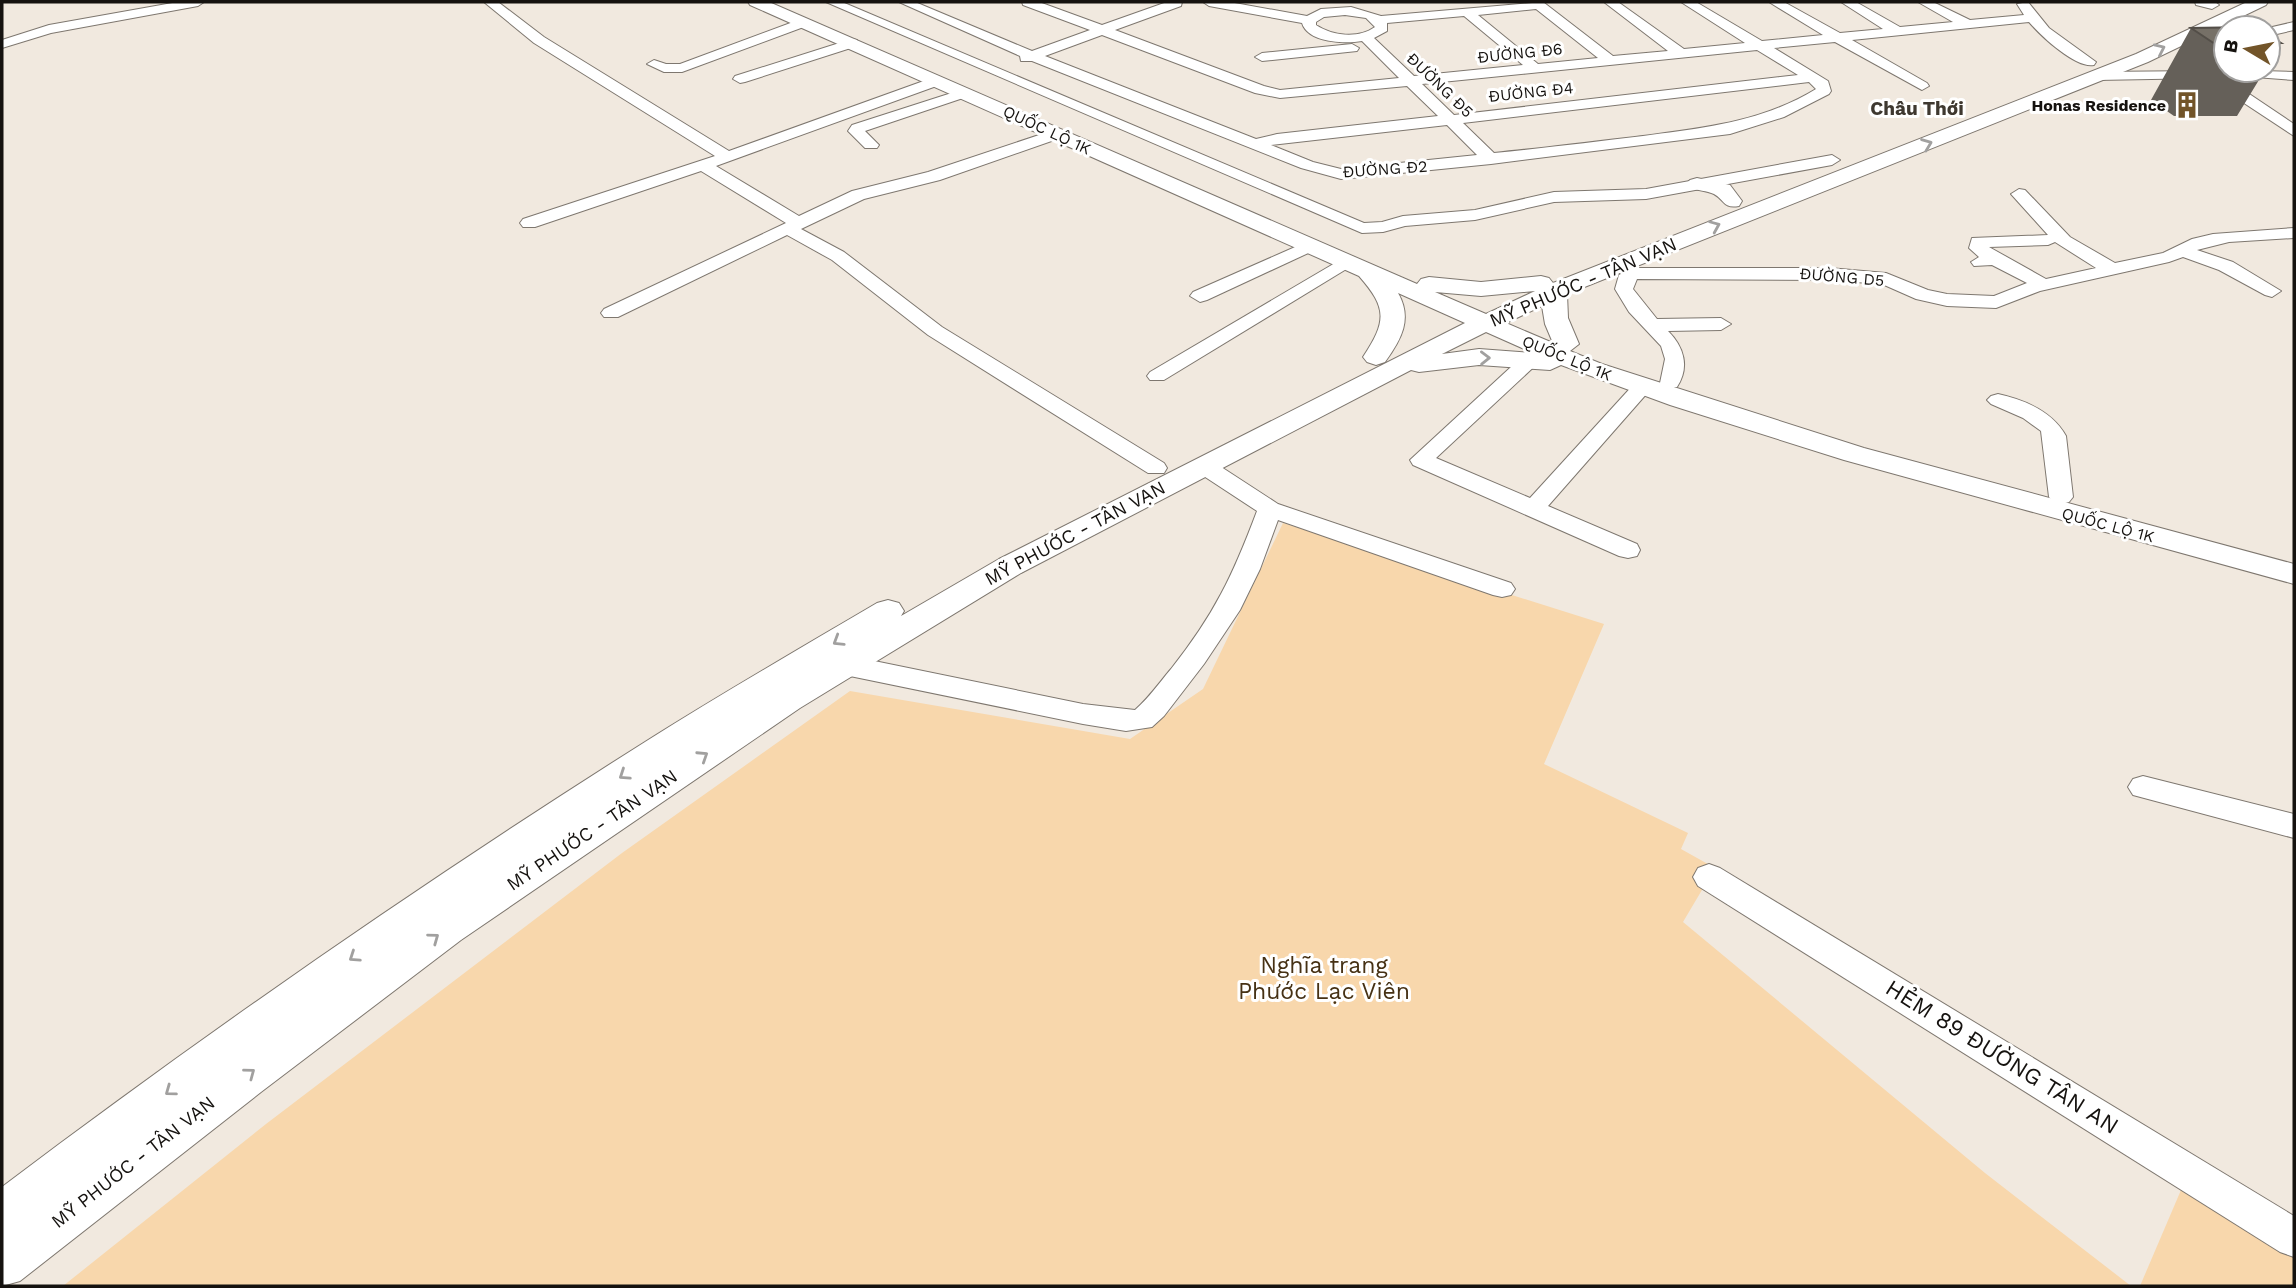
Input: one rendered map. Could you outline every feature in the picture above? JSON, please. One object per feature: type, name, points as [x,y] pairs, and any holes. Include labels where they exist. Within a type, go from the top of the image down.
[{"type":"main road","name":"QUỐC LỘ 1K","points":[[756,2],[1356,266],[1484,316],[1770,416],[2294,558]]},
{"type":"main road","name":"QUỐC LỘ 1K","points":[[779,2],[1429,285],[1484,316],[1593,370],[1771,429],[2017,502],[2294,574]]},
{"type":"main road","name":"MỸ PHƯỚC - TÂN VẠN","points":[[1549,286],[1632,267],[2260,2]]},
{"type":"main road","name":"MỸ PHƯỚC - TÂN VẠN","points":[[2,1217],[344,964],[658,752],[897,605],[1026,534],[1156,468],[1731,201],[1832,160],[2099,69],[2211,3]]},
{"type":"main road","points":[[1697,184],[1721,190],[1731,201]]},
{"type":"main road","points":[[1356,266],[1392,300],[1395,314],[1384,363],[1531,359],[1593,370]]},
{"type":"main road","points":[[1429,285],[1481,289],[1549,286],[1554,318],[1566,344]]},
{"type":"main road","name":"MỸ PHƯỚC - TÂN VẠN","points":[[2,1263],[267,1060],[447,928],[624,807],[845,665],[1010,566],[1204,466],[1384,363]]},
{"type":"street","points":[[4,43],[33,33],[198,2]]},
{"type":"street","points":[[490,2],[539,40],[728,157]]},
{"type":"street","points":[[832,2],[1362,228],[1383,227],[1403,221],[1475,215],[1554,197],[1625,196],[1832,160]]},
{"type":"street","name":"ĐƯỜNG Đ2","points":[[905,2],[1307,166],[1342,174],[1491,159],[1730,129],[1751,125],[1807,102]]},
{"type":"street","name":"ĐƯỜNG Đ6","points":[[1030,2],[1096,23]]},
{"type":"street","name":"ĐƯỜNG Đ6","points":[[1046,2],[1184,58],[1245,69],[1280,94],[1964,23],[2027,11]]},
{"type":"street","points":[[979,66],[1160,2]]},
{"type":"street","points":[[1056,30],[1096,23],[1173,2],[1268,6]]},
{"type":"street","points":[[1238,2],[1316,16],[1350,6],[1378,20],[1537,3],[1608,59]]},
{"type":"street","points":[[1610,2],[1679,52]]},
{"type":"street","points":[[1688,2],[1825,87],[1807,102],[1797,91],[1777,83]]},
{"type":"street","points":[[1775,2],[1922,86]]},
{"type":"street","points":[[1847,2],[1895,30]]},
{"type":"street","points":[[1924,2],[1964,23]]},
{"type":"street","points":[[1466,11],[1534,66]]},
{"type":"street","points":[[2027,11],[2056,43],[2099,69],[2294,76]]},
{"type":"street","points":[[1316,16],[1309,26],[1318,34],[1369,41]]},
{"type":"street","points":[[38,21],[70,17],[77,24]]},
{"type":"street","points":[[1245,69],[1369,41],[1381,28],[1378,20]]},
{"type":"street","points":[[654,64],[664,68],[682,68],[804,22]]},
{"type":"street","points":[[1245,69],[1318,34]]},
{"type":"street","points":[[979,66],[1021,51],[1033,39]]},
{"type":"street","name":"ĐƯỜNG Đ5","points":[[1369,41],[1491,159]]},
{"type":"street","points":[[740,79],[852,43]]},
{"type":"street","points":[[2212,55],[2208,61],[2210,72],[2294,131]]},
{"type":"street","name":"ĐƯỜNG Đ4","points":[[1255,144],[1277,139],[1812,77]]},
{"type":"street","points":[[528,223],[728,157],[937,81]]},
{"type":"street","points":[[871,145],[856,131],[858,128],[964,93]]},
{"type":"street","points":[[611,313],[858,195],[934,176],[1057,134]]},
{"type":"street","points":[[702,165],[838,256],[935,331],[1156,468]]},
{"type":"street","points":[[2019,194],[2063,241],[2113,271]]},
{"type":"street","name":"ĐƯỜNG D5","points":[[1632,267],[1829,274],[1886,279],[1923,295],[1947,300],[1996,302],[2044,285],[2169,257],[2201,241],[2294,233]]},
{"type":"street","points":[[2044,285],[1985,261],[1978,242],[2048,240]]},
{"type":"street","points":[[1200,296],[1311,245]]},
{"type":"street","points":[[2181,250],[2225,265],[2272,291]]},
{"type":"street","points":[[1157,376],[1356,266]]},
{"type":"street","points":[[1632,267],[1624,289],[1651,325],[1670,344],[1675,359],[1670,383]]},
{"type":"street","points":[[1651,325],[1721,324]]},
{"type":"street","points":[[1531,359],[1421,460],[1628,550]]},
{"type":"street","points":[[1533,509],[1642,387]]},
{"type":"street","points":[[1998,400],[2044,420],[2052,428],[2061,497]]},
{"type":"street","points":[[1204,466],[1270,509],[1502,589]]},
{"type":"street","points":[[845,665],[1083,714],[1142,720],[1154,709],[1195,657],[1231,604],[1248,569],[1270,509]]},
{"type":"street","points":[[2143,787],[2294,827]]},
{"type":"street","name":"HẺM 89 ĐƯỜNG TÂN AN","points":[[1709,877],[2294,1238]]},
{"type":"green space","name":"Nghĩa trang Phước Lạc Viên","points":[[1283,523],[1604,624],[1544,764],[1688,833],[1681,849],[1715,868],[1683,922],[1985,1173],[2131,1286],[63,1286],[266,1124],[622,853],[850,691],[1130,739],[1203,689]]},
{"type":"green space","points":[[2184,1183],[2294,1256],[2294,1286],[2140,1286]]},
{"type":"building","points":[[2191,28],[2212,28],[2212,42]]},
{"type":"place","name":"Honas Residence","points":[[2187,105]]},
{"type":"district","name":"Châu Thới","points":[[1917,108]]}]
